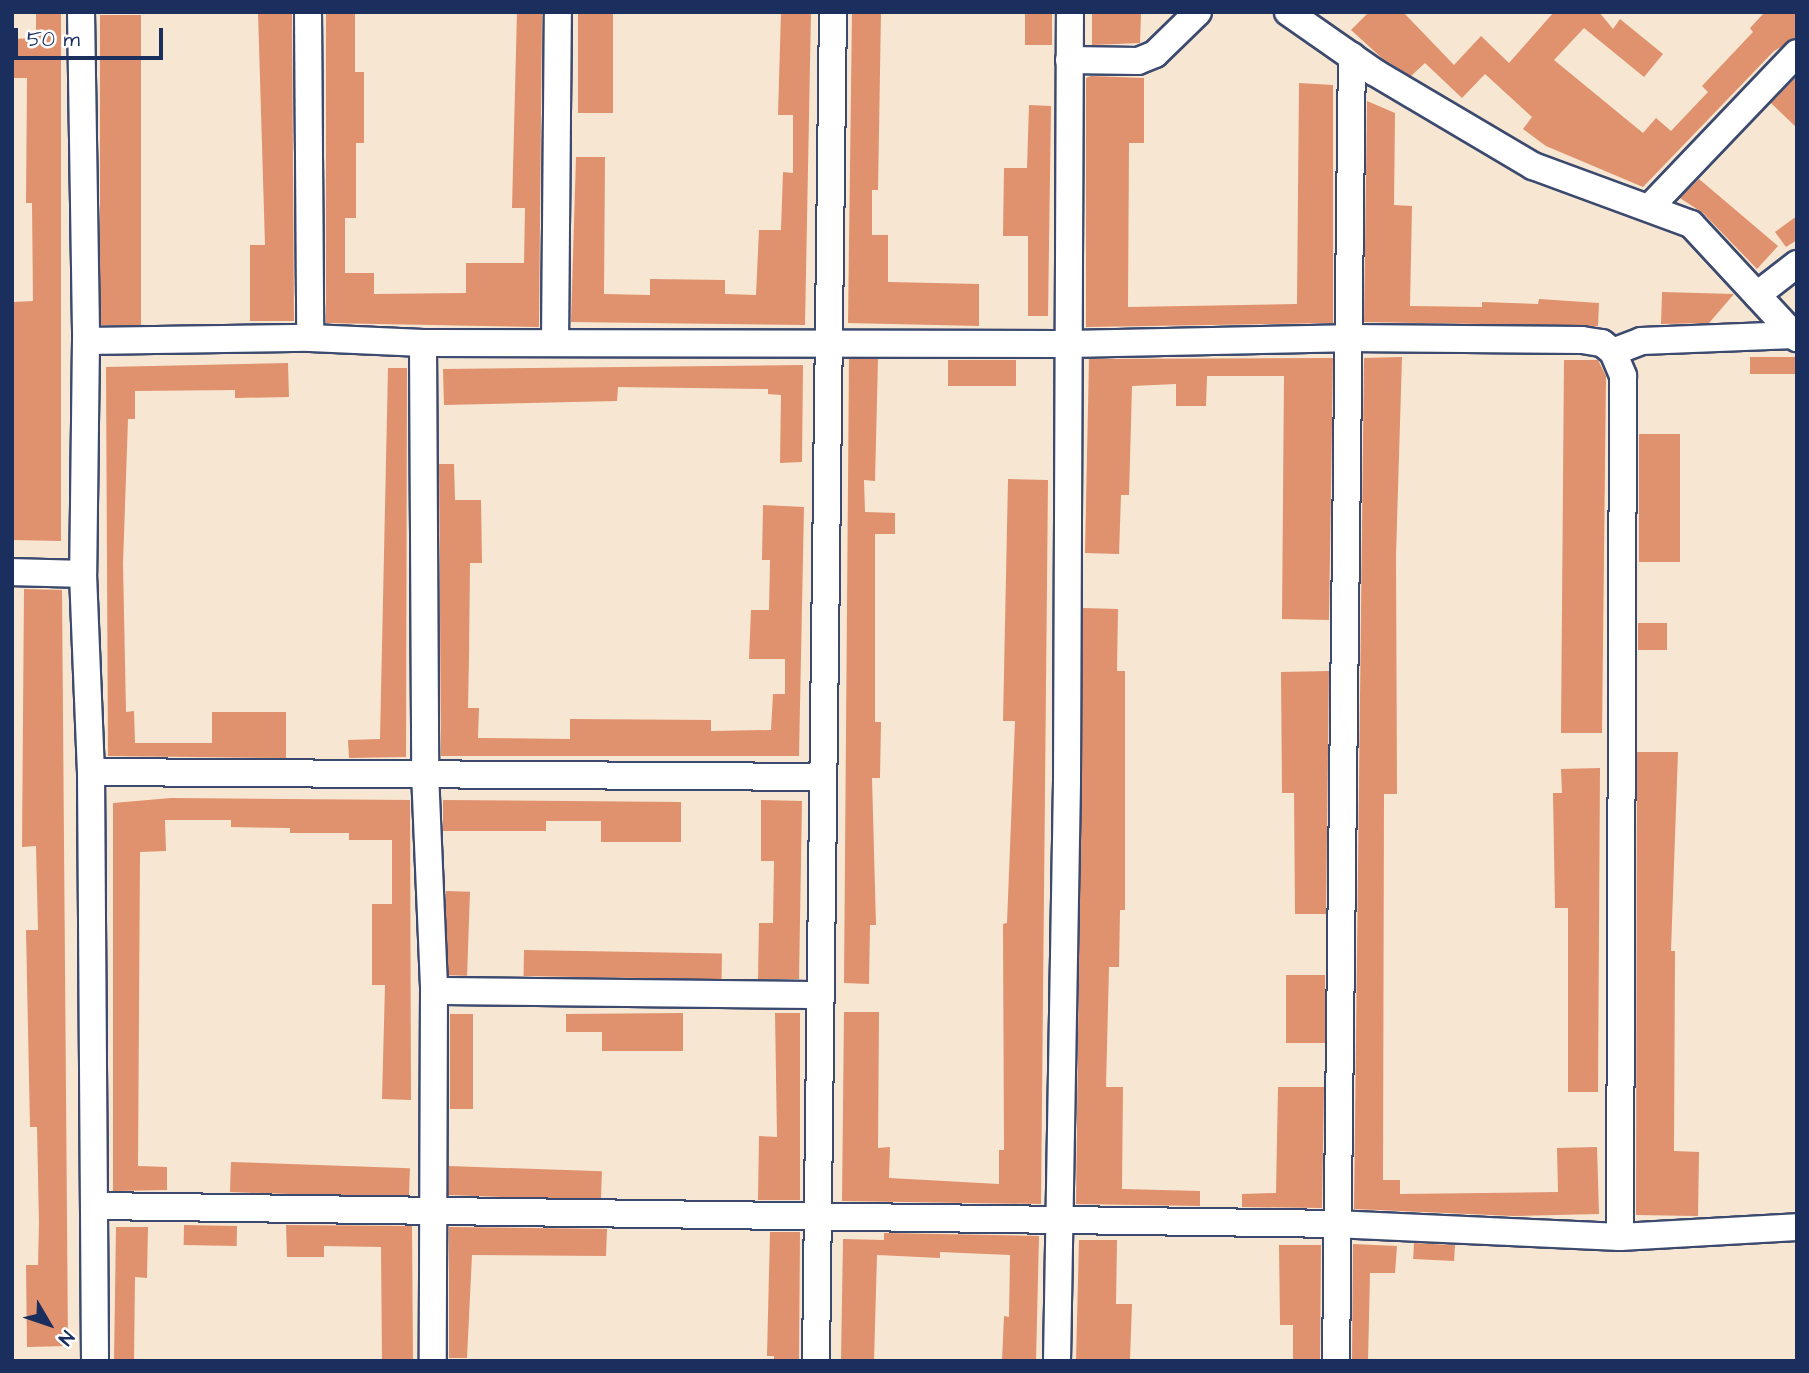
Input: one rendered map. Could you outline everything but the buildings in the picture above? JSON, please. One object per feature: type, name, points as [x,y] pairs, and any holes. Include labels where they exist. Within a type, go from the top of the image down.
[{"type":"street","points":[[81,12],[86,341],[83,574],[91,772],[95,1361]]},
{"type":"street","points":[[308,12],[310,338]]},
{"type":"street","points":[[555,342],[558,12]]},
{"type":"street","points":[[816,1361],[821,1217],[820,777],[833,12]]},
{"type":"street","points":[[1056,1361],[1067,781],[1066,344],[1070,12]]},
{"type":"street","points":[[1069,60],[1138,61],[1155,54],[1198,12]]},
{"type":"street","points":[[1288,12],[1352,57],[1533,166],[1691,224],[1796,337]]},
{"type":"street","points":[[1649,208],[1797,53]]},
{"type":"street","points":[[1336,1361],[1346,338],[1352,57]]},
{"type":"street","points":[[1757,295],[1797,264]]},
{"type":"street","points":[[1613,352],[1641,341],[1796,337]]},
{"type":"street","points":[[86,341],[310,338],[423,343],[1066,344],[1346,338],[1582,340],[1602,344],[1613,352],[1623,376],[1620,1237]]},
{"type":"street","points":[[423,343],[425,772],[434,991],[431,1213],[433,1361]]},
{"type":"street","points":[[12,572],[83,574]]},
{"type":"street","points":[[91,772],[425,772],[820,777]]},
{"type":"street","points":[[434,991],[820,995]]},
{"type":"street","points":[[95,1206],[431,1213],[1339,1224],[1620,1237],[1797,1227]]}]
